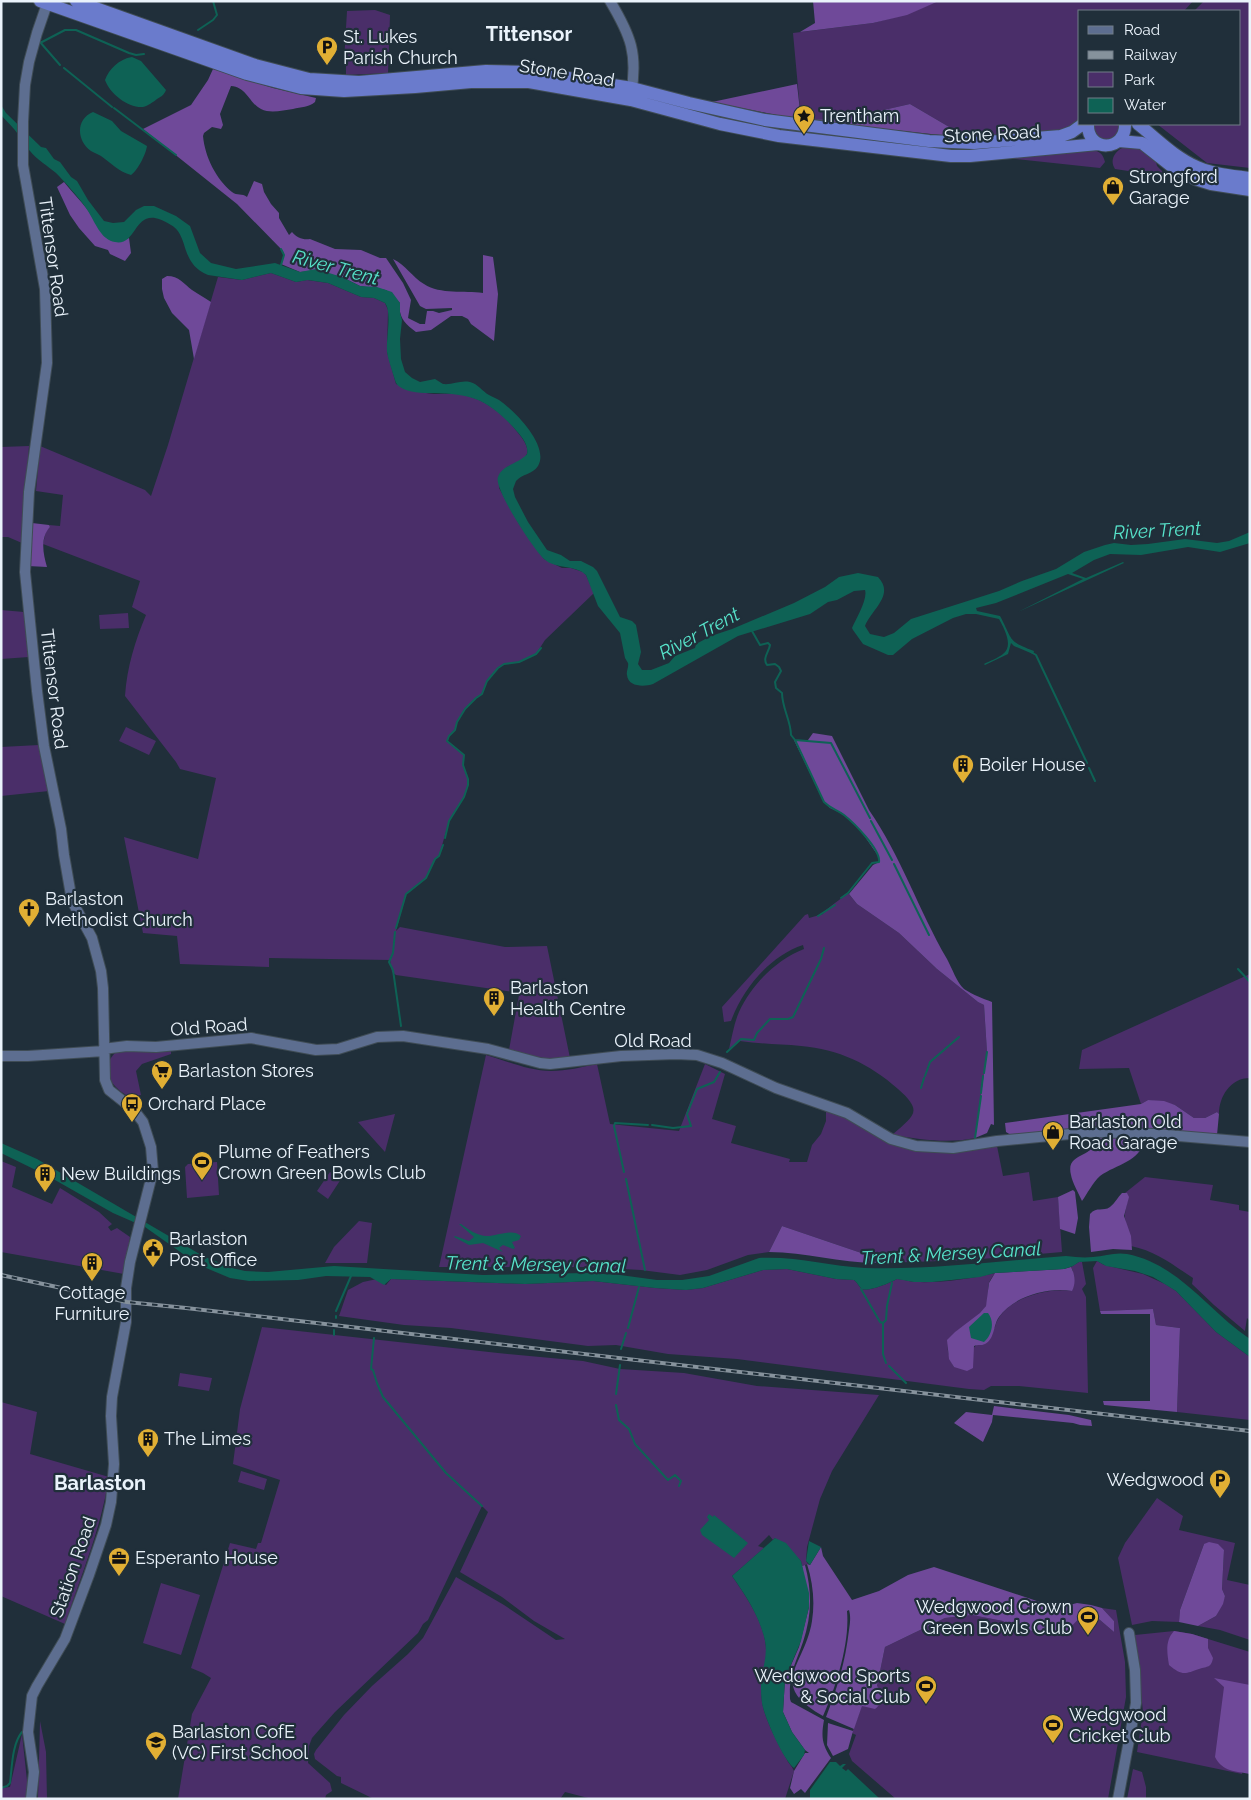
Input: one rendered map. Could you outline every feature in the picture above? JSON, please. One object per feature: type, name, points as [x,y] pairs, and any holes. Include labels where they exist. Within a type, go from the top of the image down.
[{"type":"highway","name":"Stone Road","points":[[76,1],[255,64],[309,79],[360,82],[486,71],[530,72],[631,94],[720,124],[779,136],[951,156],[977,156],[1098,144],[1111,145],[1119,140]]},
{"type":"highway","name":"Stone Road","points":[[45,2],[247,74],[301,88],[344,91],[415,88],[472,82],[522,82],[631,94],[688,103],[765,120],[929,141],[980,142],[1061,136],[1072,132],[1082,125]]},
{"type":"highway","points":[[1088,125],[1092,140],[1098,144]]},
{"type":"highway","points":[[1119,140],[1124,134],[1125,125]]},
{"type":"highway","points":[[1139,125],[1172,153],[1198,168],[1218,174],[1250,178]]},
{"type":"highway","points":[[1119,140],[1142,143],[1170,164],[1195,179],[1211,184],[1250,190]]},
{"type":"street","points":[[610,1],[620,18],[633,49],[635,68],[631,94]]},
{"type":"street","name":"Tittensor Road","points":[[45,2],[25,85],[22,148],[24,177],[44,289],[47,363],[33,452],[28,501],[25,572],[34,670],[44,746],[61,829],[72,901],[92,938],[98,957],[102,988],[103,1050]]},
{"type":"street","name":"Old Road","points":[[1,1056],[28,1056],[103,1050],[127,1046],[156,1047],[251,1038],[316,1050],[327,1050],[355,1045],[377,1037],[403,1036],[482,1048],[550,1064],[621,1056],[689,1055],[708,1058],[776,1088],[847,1113],[891,1138],[916,1146],[953,1148],[997,1141],[1091,1132],[1155,1134],[1250,1142]]},
{"type":"street","name":"Station Road","points":[[31,1799],[34,1772],[28,1732],[30,1708],[37,1686],[65,1639],[92,1567],[106,1525],[111,1502],[114,1464],[111,1416],[112,1397],[126,1322],[126,1288],[130,1262],[152,1172],[152,1158],[143,1122],[138,1115],[109,1090],[105,1080],[103,1050]]},
{"type":"street","points":[[1118,1799],[1136,1703],[1135,1670],[1129,1633]]},
{"type":"green space","points":[[939,1],[1193,1],[1185,10],[1078,10],[1078,121],[1067,130],[968,138],[910,104],[844,119],[801,120],[793,33],[873,23],[907,14]]},
{"type":"green space","points":[[1204,1],[1250,1],[1250,168],[1207,163],[1158,125],[1241,125],[1241,10],[1195,10]]},
{"type":"green space","points":[[375,10],[390,15],[388,73],[346,75],[346,63],[344,62],[347,11]]},
{"type":"green space","points":[[1093,125],[1120,125],[1117,135],[1108,139],[1098,136]]},
{"type":"green space","points":[[1124,147],[1139,148],[1156,162],[1162,171],[1180,176],[1155,175],[1115,169],[1113,166],[1114,156]]},
{"type":"green space","points":[[1092,150],[1101,153],[1103,157],[1105,162],[1100,168],[1007,158]]},
{"type":"green space","points":[[271,273],[296,282],[307,280],[328,283],[361,297],[374,298],[385,303],[388,310],[387,352],[396,384],[426,393],[467,396],[486,403],[502,415],[526,444],[527,454],[522,460],[507,467],[499,488],[519,524],[544,559],[562,568],[571,568],[583,572],[594,593],[545,640],[536,654],[519,662],[504,664],[498,668],[487,681],[482,694],[465,709],[457,722],[455,730],[449,736],[448,741],[464,755],[463,765],[468,785],[464,797],[449,821],[439,856],[435,859],[426,878],[406,894],[396,931],[400,927],[505,947],[547,946],[570,1058],[546,1058],[509,1050],[519,995],[514,992],[396,975],[392,972],[390,960],[269,958],[269,967],[180,964],[177,936],[143,933],[124,837],[198,859],[216,778],[180,769],[125,696],[132,654],[146,615],[132,607],[140,581],[43,544],[46,531],[50,527],[49,525],[60,526],[63,495],[36,491],[40,446],[145,490],[151,496],[218,277],[242,280]]},
{"type":"green space","points":[[29,446],[22,543],[8,537],[1,537],[1,447]]},
{"type":"green space","points":[[1,610],[24,612],[29,657],[1,659]]},
{"type":"green space","points":[[128,613],[129,628],[100,629],[99,615]]},
{"type":"green space","points":[[126,727],[156,741],[149,755],[119,741]]},
{"type":"green space","points":[[39,745],[49,791],[1,796],[1,747]]},
{"type":"green space","points":[[848,893],[857,904],[899,933],[937,969],[984,1005],[987,1052],[975,1138],[943,1141],[892,1135],[906,1123],[913,1113],[911,1103],[898,1089],[876,1072],[841,1054],[815,1048],[740,1040],[729,1049],[737,1016],[751,992],[775,966],[804,949],[803,945],[780,957],[759,975],[750,985],[731,1021],[724,1022],[722,1007],[805,915],[808,914],[809,918],[823,914]]},
{"type":"green space","points":[[1250,974],[1250,1078],[1237,1081],[1231,1085],[1221,1101],[1219,1114],[1217,1112],[1205,1118],[1194,1118],[1175,1105],[1148,1100],[1141,1104],[1129,1068],[1079,1069],[1082,1050]]},
{"type":"green space","points":[[171,1049],[171,1054],[142,1064],[136,1071],[141,1095],[130,1097],[113,1084],[108,1072],[108,1066],[110,1059],[115,1053],[114,1051]]},
{"type":"green space","points":[[486,1055],[526,1068],[543,1071],[574,1069],[597,1064],[610,1124],[679,1131],[705,1064],[725,1074],[712,1119],[736,1126],[731,1143],[790,1159],[789,1162],[807,1162],[812,1145],[821,1134],[826,1121],[826,1110],[854,1122],[884,1139],[959,1151],[997,1146],[1003,1176],[1029,1172],[1033,1201],[1058,1197],[1062,1252],[970,1260],[882,1263],[876,1258],[782,1226],[769,1252],[748,1255],[707,1270],[680,1275],[641,1270],[589,1267],[439,1267]]},
{"type":"green space","points":[[395,1114],[385,1152],[358,1122]]},
{"type":"green space","points":[[1,1161],[16,1167],[12,1187],[52,1204],[60,1188],[99,1212],[112,1224],[108,1227],[111,1231],[117,1228],[130,1237],[124,1274],[1,1252]]},
{"type":"green space","name":"Plume of Feathers Crown Green Bowls Club","points":[[217,1162],[219,1195],[187,1198],[185,1167],[188,1164]]},
{"type":"green space","points":[[330,1172],[341,1179],[328,1199],[317,1191]]},
{"type":"green space","points":[[1145,1177],[1213,1185],[1210,1200],[1239,1205],[1239,1210],[1250,1212],[1250,1321],[1247,1318],[1245,1331],[1192,1284],[1193,1278],[1156,1255],[1131,1246],[1125,1218],[1128,1195],[1125,1193]]},
{"type":"green space","points":[[359,1221],[372,1223],[367,1263],[325,1263],[334,1247]]},
{"type":"green space","points":[[1097,1261],[1104,1265],[1143,1274],[1165,1284],[1176,1291],[1216,1332],[1250,1357],[1250,1420],[1177,1412],[1180,1328],[1156,1325],[1153,1309],[1100,1311],[1093,1268]]},
{"type":"green space","points":[[1082,1262],[1086,1284],[1082,1289],[1086,1297],[1088,1393],[1019,1386],[991,1386],[984,1390],[969,1389],[737,1359],[668,1354],[616,1345],[588,1346],[339,1316],[348,1290],[363,1282],[377,1279],[386,1285],[391,1279],[525,1284],[593,1281],[686,1290],[703,1288],[763,1270],[787,1269],[836,1279],[854,1280],[865,1290],[897,1279],[913,1282],[936,1282],[966,1279],[995,1273],[989,1283],[986,1306],[980,1314],[951,1337],[948,1344],[949,1354],[954,1367],[995,1327],[999,1317],[1006,1309],[1016,1302],[1038,1293],[1062,1290],[1072,1291],[1073,1271],[1071,1267]]},
{"type":"green space","points":[[262,1327],[583,1361],[620,1369],[684,1373],[757,1386],[879,1395],[832,1471],[820,1499],[807,1547],[806,1561],[808,1564],[802,1566],[801,1561],[769,1535],[758,1546],[764,1548],[732,1576],[755,1613],[764,1634],[766,1656],[762,1690],[763,1708],[775,1738],[794,1771],[785,1799],[592,1799],[565,1792],[560,1799],[374,1799],[341,1783],[341,1777],[315,1759],[314,1754],[316,1750],[344,1715],[423,1638],[456,1577],[504,1605],[556,1640],[565,1639],[534,1621],[502,1597],[460,1572],[488,1512],[482,1506],[428,1620],[423,1624],[418,1633],[335,1712],[312,1738],[309,1746],[308,1763],[330,1783],[332,1791],[326,1795],[325,1799],[178,1799],[192,1714],[211,1678],[191,1668],[230,1543],[256,1549],[258,1543],[261,1543],[280,1480],[233,1464],[240,1409]]},
{"type":"green space","points":[[180,1373],[212,1378],[209,1391],[178,1386]]},
{"type":"green space","points":[[1,1402],[37,1412],[30,1454],[109,1477],[96,1533],[65,1624],[1,1596]]},
{"type":"green space","points":[[241,1471],[267,1479],[264,1490],[238,1482]]},
{"type":"green space","points":[[1157,1498],[1183,1516],[1179,1530],[1235,1543],[1227,1580],[1250,1585],[1250,1640],[1220,1630],[1198,1626],[1216,1616],[1225,1596],[1222,1589],[1224,1550],[1204,1544],[1180,1610],[1179,1622],[1152,1621],[1132,1625],[1118,1558],[1125,1543]]},
{"type":"green space","points":[[161,1583],[200,1595],[181,1655],[143,1643]]},
{"type":"green space","name":"Wedgwood Sports & Social Club","points":[[1091,1606],[1096,1611],[1093,1614],[1114,1632],[1114,1621],[1102,1608],[1116,1610],[1125,1662],[1126,1697],[1108,1799],[896,1799],[852,1761],[849,1754],[856,1735],[852,1733],[862,1705],[877,1686],[885,1647],[945,1618],[972,1615],[1003,1621],[1007,1624],[1040,1633],[1046,1632],[1058,1635]]},
{"type":"green space","points":[[1174,1631],[1192,1634],[1250,1652],[1250,1737],[1242,1774],[1137,1752],[1143,1712],[1135,1635]]},
{"type":"green space","points":[[40,1721],[46,1752],[47,1799],[38,1799]]},
{"type":"green space","points":[[22,1734],[29,1799],[1,1799],[1,1788],[10,1787]]},
{"type":"green space","points":[[1133,1769],[1142,1772],[1146,1787],[1146,1799],[1127,1799]]},
{"type":"shaded area","points":[[813,1],[939,1],[907,15],[873,23],[800,32],[815,23]]},
{"type":"shaded area","points":[[213,69],[273,88],[316,98],[313,104],[308,106],[281,111],[269,111],[257,106],[241,89],[231,86],[220,114],[223,125],[221,129],[212,127],[203,136],[206,152],[212,167],[226,187],[234,193],[247,197],[254,181],[262,184],[264,192],[279,213],[279,218],[289,235],[292,232],[300,238],[310,239],[335,249],[361,250],[380,258],[386,258],[403,283],[411,300],[408,318],[420,324],[425,324],[427,311],[439,313],[452,310],[452,308],[426,309],[420,306],[393,259],[402,264],[420,281],[438,290],[483,293],[483,255],[493,257],[498,294],[494,341],[462,316],[451,316],[431,330],[416,332],[403,320],[400,312],[400,303],[386,290],[360,286],[342,277],[311,271],[300,272],[281,264],[284,255],[283,251],[237,204],[143,129],[191,105]]},
{"type":"shaded area","points":[[797,84],[801,120],[712,102]]},
{"type":"shaded area","points":[[910,104],[968,138],[801,120],[844,119]]},
{"type":"shaded area","points":[[64,182],[87,209],[99,229],[108,239],[120,241],[129,238],[131,253],[125,261],[110,254],[108,250],[95,246],[79,228],[70,215],[57,187]]},
{"type":"shaded area","points":[[167,276],[178,279],[211,302],[194,359],[189,330],[172,313],[164,298],[162,279]]},
{"type":"shaded area","points":[[32,523],[49,525],[50,527],[44,541],[47,567],[28,566]]},
{"type":"shaded area","points":[[813,733],[832,736],[869,810],[891,846],[959,983],[967,991],[992,1002],[994,1125],[991,1124],[987,1133],[975,1138],[987,1052],[984,1005],[937,969],[899,933],[857,904],[849,894],[873,865],[879,862],[879,857],[861,831],[843,814],[830,808],[824,802],[794,740],[808,740]]},
{"type":"shaded area","points":[[1148,1100],[1164,1101],[1175,1105],[1194,1118],[1205,1118],[1217,1112],[1219,1114],[1217,1135],[1011,1135],[1006,1132],[1005,1123],[1141,1104]]},
{"type":"shaded area","points":[[1097,1136],[1145,1140],[1133,1158],[1100,1176],[1082,1201],[1073,1181],[1070,1167],[1076,1158],[1091,1149],[1095,1144]]},
{"type":"shaded area","points":[[1073,1190],[1075,1192],[1078,1218],[1075,1234],[1060,1229],[1058,1197]]},
{"type":"shaded area","points":[[1122,1193],[1127,1193],[1129,1197],[1124,1216],[1131,1236],[1132,1250],[1113,1249],[1091,1252],[1090,1214],[1095,1210],[1110,1207]]},
{"type":"shaded area","points":[[782,1226],[876,1258],[882,1263],[853,1262],[769,1252]]},
{"type":"shaded area","points":[[1071,1267],[1074,1279],[1072,1291],[1053,1290],[1022,1298],[1005,1310],[999,1317],[991,1339],[988,1342],[984,1345],[974,1346],[973,1368],[967,1371],[954,1367],[949,1359],[947,1340],[986,1306],[989,1283],[995,1273]]},
{"type":"shaded area","points":[[1153,1309],[1156,1325],[1180,1328],[1177,1412],[1104,1405],[1103,1401],[1150,1401],[1150,1314],[1101,1314],[1100,1311]]},
{"type":"shaded area","points":[[994,1406],[1069,1415],[1091,1420],[1092,1426],[993,1415],[983,1442],[954,1423],[966,1412],[992,1415]]},
{"type":"shaded area","points":[[1209,1542],[1218,1544],[1224,1550],[1222,1589],[1225,1596],[1223,1604],[1216,1616],[1198,1626],[1179,1622],[1180,1610],[1204,1544]]},
{"type":"shaded area","points":[[821,1547],[823,1556],[852,1600],[879,1591],[908,1575],[934,1567],[1058,1608],[1077,1603],[1102,1608],[1114,1621],[1114,1632],[1093,1614],[1096,1610],[1091,1606],[1062,1636],[1046,1632],[1040,1633],[1007,1624],[1003,1621],[972,1615],[945,1618],[885,1647],[877,1686],[881,1691],[880,1703],[875,1709],[862,1706],[854,1729],[826,1717],[843,1664],[850,1625],[849,1610],[847,1611],[846,1637],[841,1665],[823,1716],[806,1705],[796,1694],[793,1684],[797,1662],[808,1637],[813,1614],[813,1592],[807,1564],[810,1565]]},
{"type":"shaded area","points":[[805,1565],[810,1594],[808,1623],[795,1663],[790,1699],[791,1702],[824,1720],[823,1740],[831,1758],[805,1793],[801,1789],[794,1794],[790,1788],[794,1771],[805,1753],[809,1753],[792,1732],[783,1712],[785,1679],[799,1647],[809,1607],[802,1566]]},
{"type":"shaded area","points":[[1174,1631],[1208,1639],[1208,1648],[1213,1658],[1210,1665],[1184,1673],[1177,1671],[1169,1665],[1168,1643]]},
{"type":"shaded area","points":[[1214,1678],[1250,1685],[1250,1774],[1226,1768],[1215,1757],[1224,1687]]},
{"type":"shaded area","points":[[828,1723],[853,1731],[848,1749],[833,1756],[827,1745]]},
{"type":"water","points":[[132,57],[141,61],[166,90],[162,96],[143,107],[131,105],[120,99],[107,85],[105,80],[115,65]]},
{"type":"water","points":[[1,105],[6,113],[41,147],[46,148],[54,159],[60,162],[71,177],[77,181],[88,200],[104,221],[113,223],[124,222],[136,210],[144,206],[154,206],[176,216],[190,226],[200,253],[211,263],[236,269],[275,263],[300,272],[316,269],[342,277],[360,286],[377,287],[392,292],[400,303],[402,320],[400,339],[401,359],[405,372],[420,382],[435,379],[443,384],[473,383],[499,400],[529,429],[539,449],[540,458],[536,469],[516,481],[513,489],[515,497],[528,522],[547,550],[561,555],[570,561],[581,561],[597,571],[620,617],[632,621],[636,625],[641,652],[638,664],[642,670],[651,670],[669,663],[675,656],[695,648],[696,644],[711,636],[794,603],[825,587],[839,577],[858,573],[878,577],[883,584],[884,590],[881,602],[865,626],[870,634],[884,637],[894,633],[911,619],[999,591],[1056,569],[1084,552],[1105,545],[1114,543],[1148,544],[1185,539],[1217,543],[1229,541],[1250,532],[1250,543],[1220,552],[1188,547],[1141,555],[1110,554],[1094,560],[1072,573],[1086,578],[1124,563],[1018,612],[1083,579],[1068,574],[996,603],[976,608],[977,611],[1000,616],[1012,639],[1019,645],[1034,651],[1033,654],[1011,643],[1008,654],[985,665],[1006,651],[1008,642],[999,619],[976,614],[966,614],[953,618],[912,639],[893,655],[888,655],[863,644],[852,628],[863,604],[865,590],[854,591],[837,600],[828,602],[810,614],[738,636],[653,684],[641,686],[633,684],[628,679],[628,663],[625,658],[620,633],[598,606],[586,575],[576,569],[554,565],[544,559],[524,532],[502,493],[498,477],[503,470],[527,454],[524,440],[495,410],[478,400],[458,395],[411,392],[398,386],[387,352],[388,313],[385,303],[374,298],[361,297],[328,283],[308,280],[296,282],[271,273],[242,280],[208,275],[193,264],[177,230],[159,219],[150,218],[143,221],[129,238],[123,242],[110,241],[102,234],[85,207],[68,186],[28,149],[1,115]]},
{"type":"water","points":[[93,112],[112,121],[121,131],[147,146],[141,162],[131,175],[119,170],[86,146],[81,136],[81,125],[87,115]]},
{"type":"water","points":[[1,1143],[37,1159],[203,1256],[232,1268],[245,1271],[268,1272],[334,1266],[483,1275],[586,1273],[657,1280],[682,1280],[709,1276],[759,1258],[786,1258],[852,1267],[890,1268],[1066,1256],[1089,1257],[1127,1254],[1145,1259],[1178,1278],[1250,1339],[1250,1357],[1216,1332],[1176,1291],[1153,1277],[1135,1271],[1106,1266],[1097,1261],[1079,1262],[1064,1269],[995,1273],[980,1277],[932,1282],[914,1282],[897,1279],[865,1290],[854,1280],[836,1279],[787,1269],[763,1270],[703,1288],[686,1290],[593,1281],[525,1284],[391,1279],[384,1285],[370,1277],[326,1276],[298,1280],[249,1281],[230,1278],[199,1265],[194,1267],[193,1261],[145,1227],[113,1213],[48,1176],[1,1153]]},
{"type":"water","points":[[459,1224],[483,1236],[509,1232],[521,1236],[519,1240],[512,1242],[515,1248],[503,1245],[499,1248],[503,1252],[483,1243],[469,1245],[454,1237],[469,1241],[474,1237]]},
{"type":"water","points":[[984,1313],[988,1313],[992,1324],[991,1332],[984,1342],[971,1338],[969,1327]]},
{"type":"water","points":[[709,1514],[713,1517],[714,1515],[748,1543],[734,1558],[702,1535],[700,1530],[709,1520],[707,1517]]},
{"type":"water","points":[[775,1538],[786,1543],[801,1561],[809,1593],[809,1607],[801,1641],[785,1679],[783,1712],[792,1732],[805,1750],[804,1755],[794,1768],[785,1757],[775,1738],[762,1703],[761,1684],[766,1652],[763,1632],[752,1607],[732,1576]]},
{"type":"water","points":[[809,1541],[821,1547],[810,1565],[806,1561]]},
{"type":"water","points":[[830,1762],[836,1762],[840,1766],[846,1764],[842,1768],[846,1771],[848,1769],[880,1799],[810,1799],[810,1790]]},
{"type":"waterway","points":[[198,30],[217,15],[213,1]]},
{"type":"waterway","points":[[42,42],[65,30],[76,30],[129,53],[136,55],[144,54]]},
{"type":"waterway","points":[[40,42],[60,65]]},
{"type":"waterway","points":[[64,68],[112,107]]},
{"type":"waterway","points":[[114,108],[176,155]]},
{"type":"waterway","name":"River Trent","points":[[281,249],[284,255],[281,265]]},
{"type":"waterway","points":[[752,631],[760,645],[768,643],[770,645],[765,657],[767,665],[775,664],[781,671],[775,682],[776,688],[782,693],[791,735],[795,740],[831,743],[870,818]]},
{"type":"waterway","points":[[445,838],[449,821],[464,797],[468,785],[463,765],[464,755],[447,741],[449,736],[455,730],[457,722],[465,709],[482,694],[487,681],[498,668],[504,664],[519,662],[536,654],[541,648]]},
{"type":"waterway","points":[[1031,652],[1036,655],[1087,763]]},
{"type":"waterway","points":[[795,740],[824,802],[854,824],[866,837],[878,857],[879,862],[872,863],[848,893],[841,898]]},
{"type":"waterway","points":[[1089,768],[1095,781]]},
{"type":"waterway","points":[[871,821],[892,860]]},
{"type":"waterway","points":[[396,928],[406,894],[426,878],[443,845]]},
{"type":"waterway","points":[[894,864],[929,935]]},
{"type":"waterway","points":[[818,916],[835,905]]},
{"type":"waterway","points":[[395,932],[393,953],[389,962],[393,970],[401,1026]]},
{"type":"waterway","points":[[727,1052],[741,1039],[754,1040],[757,1033],[770,1019],[788,1019],[793,1017],[821,959],[824,948]]},
{"type":"waterway","points":[[1238,969],[1250,982]]},
{"type":"waterway","points":[[925,1076],[930,1062],[959,1037]]},
{"type":"waterway","points":[[984,1073],[987,1052]]},
{"type":"waterway","points":[[652,1125],[673,1128],[691,1126],[687,1114],[697,1089],[714,1082],[720,1072]]},
{"type":"waterway","points":[[981,1093],[983,1076]]},
{"type":"waterway","points":[[921,1088],[924,1078]]},
{"type":"waterway","points":[[975,1138],[981,1096]]},
{"type":"waterway","points":[[624,1172],[614,1126],[615,1123],[648,1125]]},
{"type":"waterway","points":[[626,1179],[645,1270]]},
{"type":"waterway","points":[[336,1311],[351,1276]]},
{"type":"waterway","points":[[883,1323],[886,1320],[892,1283]]},
{"type":"waterway","points":[[628,1328],[639,1287]]},
{"type":"waterway","points":[[861,1289],[880,1322],[883,1323],[883,1354],[886,1363]]},
{"type":"waterway","points":[[334,1330],[334,1335]]},
{"type":"waterway","points":[[621,1349],[626,1333]]},
{"type":"waterway","points":[[374,1338],[371,1369],[383,1397],[446,1473],[482,1506]]},
{"type":"waterway","points":[[616,1394],[620,1365]]},
{"type":"waterway","points":[[889,1366],[906,1383]]},
{"type":"waterway","points":[[616,1405],[619,1420],[629,1429],[635,1444],[668,1480],[675,1475],[681,1481],[679,1486]]},
{"type":"waterway","points":[[1,1788],[10,1783],[14,1749],[22,1732]]},
{"type":"railway","points":[[1,1275],[127,1302],[1250,1431]]},
{"type":"place","name":"St. Lukes Parish Church","points":[[327,66]]},
{"type":"place","name":"Trentham","points":[[804,135]]},
{"type":"place","name":"Strongford Garage","points":[[1113,206]]},
{"type":"place","name":"Boiler House","points":[[963,784]]},
{"type":"place","name":"Barlaston Methodist Church","points":[[29,928]]},
{"type":"place","name":"Barlaston Health Centre","points":[[494,1017]]},
{"type":"place","name":"Barlaston Stores","points":[[162,1090]]},
{"type":"place","name":"Orchard Place","points":[[132,1123]]},
{"type":"place","name":"Barlaston Old Road Garage","points":[[1053,1151]]},
{"type":"place","name":"Plume of Feathers Crown Green Bowls Club","points":[[202,1181]]},
{"type":"place","name":"New Buildings","points":[[45,1193]]},
{"type":"place","name":"Barlaston Post Office","points":[[153,1268]]},
{"type":"place","name":"Cottage Furniture","points":[[92,1282]]},
{"type":"place","name":"The Limes","points":[[148,1458]]},
{"type":"place","name":"Wedgwood","points":[[1220,1499]]},
{"type":"place","name":"Esperanto House","points":[[119,1577]]},
{"type":"place","name":"Wedgwood Crown Green Bowls Club","points":[[1088,1636]]},
{"type":"place","name":"Wedgwood Sports & Social Club","points":[[926,1705]]},
{"type":"place","name":"Wedgwood Cricket Club","points":[[1053,1744]]},
{"type":"place","name":"Barlaston CofE (VC) First School","points":[[156,1761]]},
{"type":"district","name":"Tittensor","points":[[529,34]]},
{"type":"district","name":"Barlaston","points":[[100,1483]]},
{"type":"water label","name":"Trent & Mersey Canal","points":[[951,1253]]},
{"type":"water label","name":"Trent & Mersey Canal","points":[[536,1264]]}]
